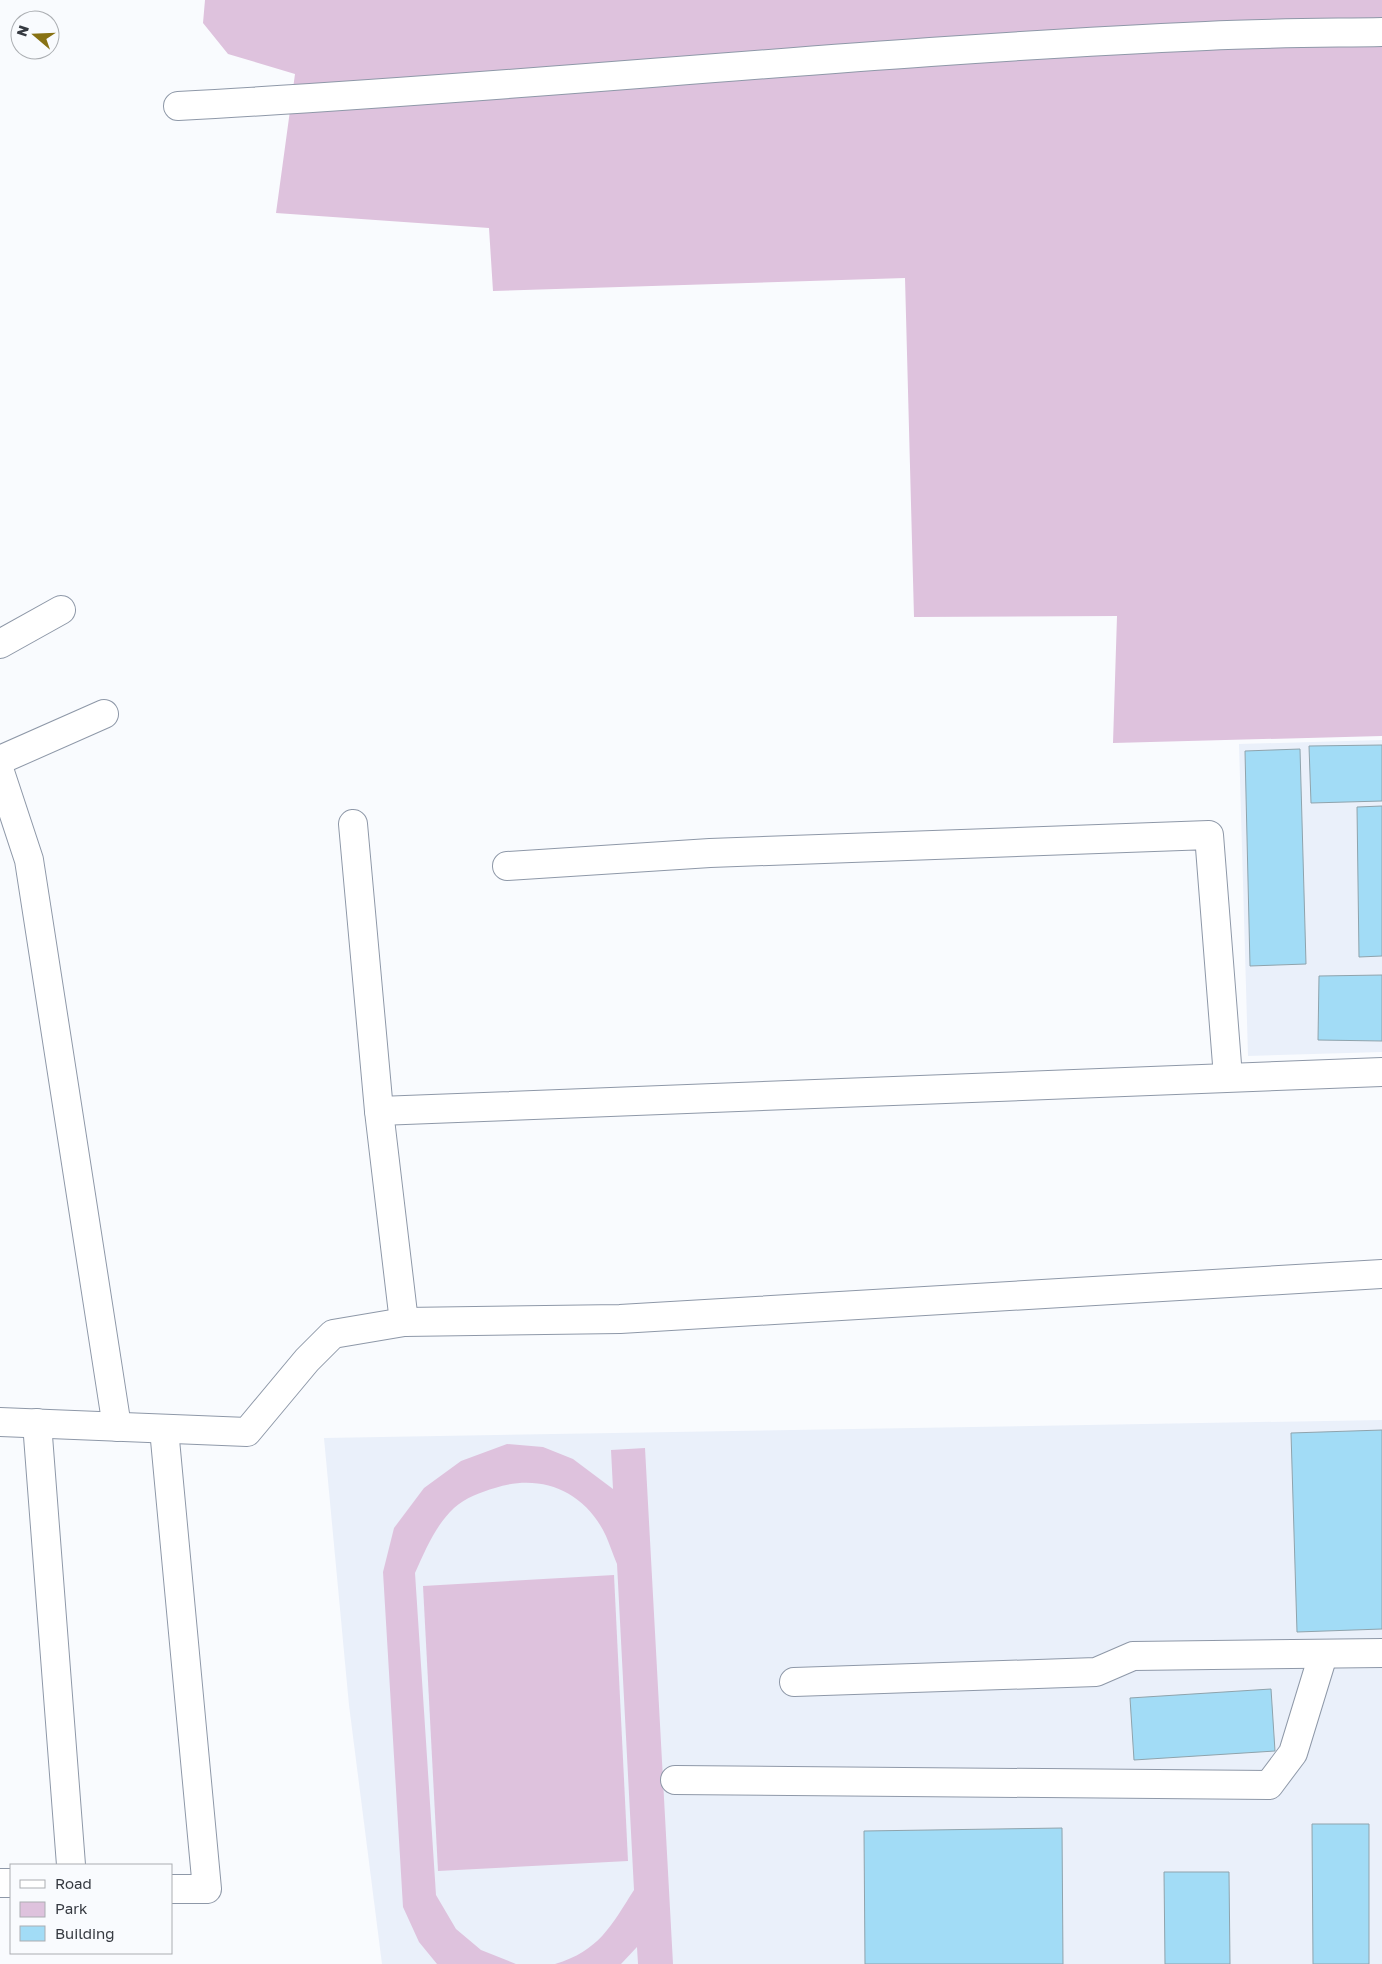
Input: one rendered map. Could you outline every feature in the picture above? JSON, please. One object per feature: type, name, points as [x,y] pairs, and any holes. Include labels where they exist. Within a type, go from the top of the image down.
[{"type":"street","points":[[178,106],[341,97],[850,58],[1197,36],[1382,32]]},
{"type":"street","points":[[0,644],[61,610]]},
{"type":"street","points":[[0,760],[104,714]]},
{"type":"street","points":[[0,772],[29,860],[117,1427]]},
{"type":"street","points":[[353,824],[379,1111],[404,1322]]},
{"type":"street","points":[[507,866],[710,853],[1209,835],[1228,1077]]},
{"type":"street","points":[[379,1111],[1382,1072]]},
{"type":"street","points":[[0,1422],[247,1432],[307,1360],[333,1334],[404,1322],[620,1319],[1382,1274]]},
{"type":"street","points":[[38,1423],[70,1864]]},
{"type":"street","points":[[164,1429],[207,1889],[172,1889]]},
{"type":"street","points":[[794,1682],[1096,1672],[1133,1656],[1382,1653]]},
{"type":"street","points":[[674,1780],[1269,1785],[1293,1753],[1323,1655]]},
{"type":"shaded area","points":[[1382,740],[1382,1052],[1248,1056],[1239,744]]},
{"type":"shaded area","points":[[1382,1420],[1382,1964],[382,1964],[349,1705],[324,1438]]},
{"type":"green space","points":[[205,0],[1382,0],[1382,736],[1113,743],[1117,616],[914,617],[905,278],[493,291],[489,228],[276,213],[295,74],[228,54],[203,23]]},
{"type":"green space","points":[[507,1444],[543,1447],[573,1459],[613,1489],[611,1450],[645,1448],[673,1964],[638,1964],[637,1947],[621,1964],[555,1964],[583,1952],[602,1936],[634,1890],[617,1564],[606,1536],[597,1520],[586,1507],[574,1497],[545,1485],[529,1483],[512,1484],[479,1493],[458,1504],[436,1530],[415,1573],[436,1895],[456,1929],[481,1950],[516,1964],[437,1964],[419,1942],[403,1907],[383,1572],[394,1528],[424,1488],[461,1461]]},
{"type":"green space","points":[[614,1575],[628,1861],[438,1871],[423,1586]]},
{"type":"building","points":[[1382,745],[1382,801],[1311,803],[1309,746]]},
{"type":"building","points":[[1300,749],[1306,964],[1250,966],[1245,751]]},
{"type":"building","points":[[1382,806],[1382,956],[1359,957],[1357,807]]},
{"type":"building","points":[[1382,975],[1382,1041],[1318,1040],[1319,976]]},
{"type":"building","points":[[1382,1430],[1382,1629],[1297,1632],[1291,1433]]},
{"type":"building","points":[[1271,1689],[1275,1751],[1134,1760],[1130,1698]]},
{"type":"building","points":[[1312,1824],[1369,1824],[1369,1964],[1313,1964]]},
{"type":"building","points":[[1062,1828],[1063,1964],[865,1964],[864,1831]]},
{"type":"building","points":[[1164,1872],[1229,1872],[1230,1964],[1165,1964]]}]
